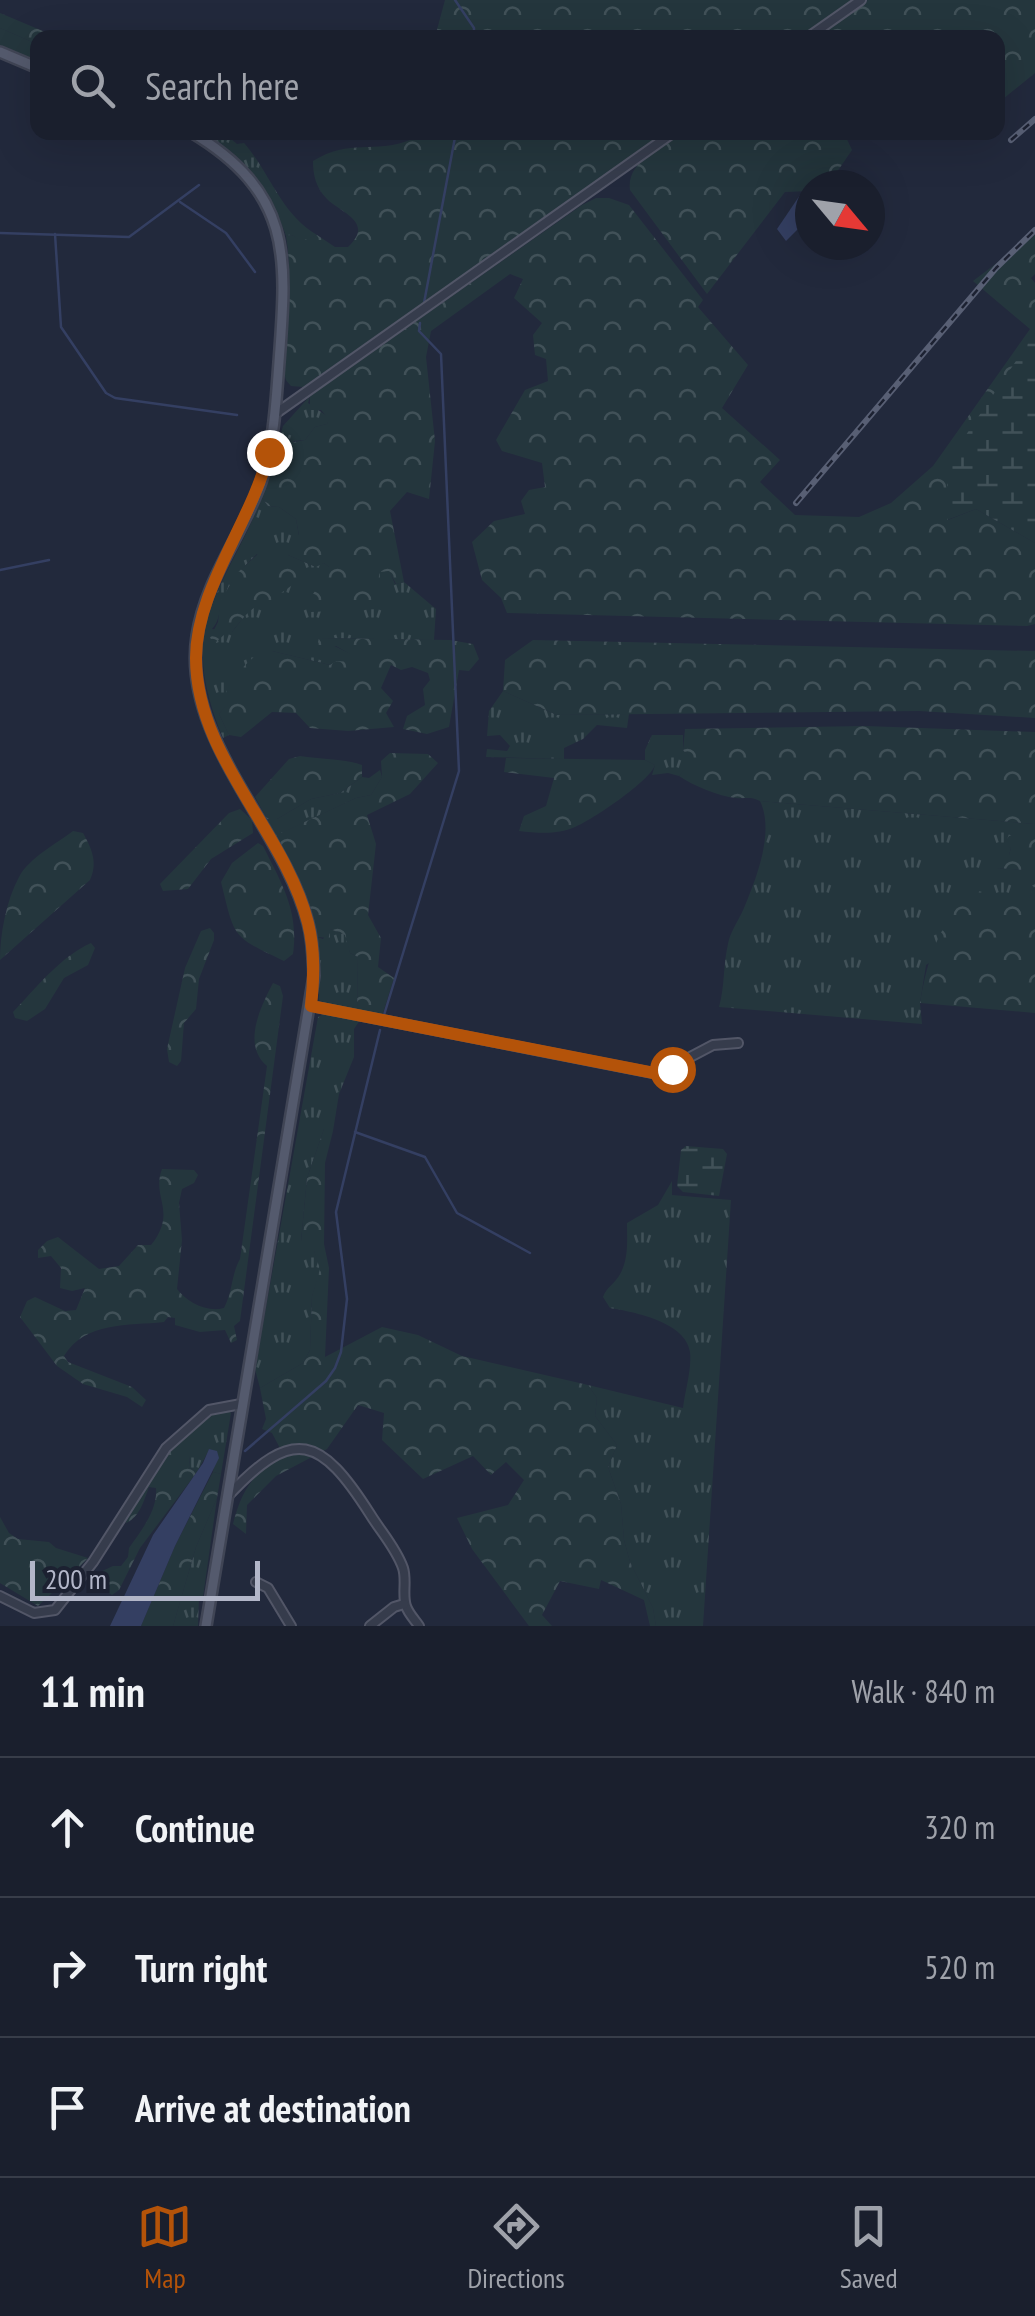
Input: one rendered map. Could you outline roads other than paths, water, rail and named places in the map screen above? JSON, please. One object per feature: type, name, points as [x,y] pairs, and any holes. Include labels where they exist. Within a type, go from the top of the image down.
[{"type":"main road","points":[[0,52],[30,65]]},
{"type":"main road","points":[[202,140],[251,181],[279,233],[284,297],[275,414],[262,480],[203,611],[196,638],[199,688],[217,740],[282,861],[308,921],[313,948],[311,1006],[240,1404],[206,1626]]},
{"type":"street","points":[[818,30],[861,0]]},
{"type":"street","points":[[275,414],[663,140]]},
{"type":"street","points":[[311,1006],[658,1074],[712,1045],[738,1042]]},
{"type":"street","points":[[0,1596],[34,1614],[54,1610],[93,1562],[166,1448],[209,1410],[240,1404]]},
{"type":"street","points":[[225,1499],[275,1452],[304,1450],[318,1454],[354,1489],[394,1550],[406,1579],[404,1604],[418,1626]]},
{"type":"street","points":[[256,1582],[268,1588],[291,1626]]},
{"type":"street","points":[[370,1626],[404,1604]]},
{"type":"water","points":[[795,202],[795,232],[786,241],[777,229]]},
{"type":"water","points":[[209,1449],[217,1451],[219,1458],[141,1626],[110,1626],[153,1535]]},
{"type":"waterway","points":[[455,0],[474,30]]},
{"type":"waterway","points":[[424,303],[455,140]]},
{"type":"waterway","points":[[0,233],[129,237],[199,185]]},
{"type":"waterway","points":[[180,202],[226,233],[255,272]]},
{"type":"waterway","points":[[55,234],[61,327],[106,393],[115,398],[237,415]]},
{"type":"waterway","points":[[384,1015],[459,771],[441,354],[419,331],[420,323]]},
{"type":"waterway","points":[[0,570],[49,560]]},
{"type":"waterway","points":[[245,1451],[326,1381],[341,1352],[347,1299],[336,1212],[380,1030]]},
{"type":"waterway","points":[[355,1132],[425,1157],[457,1213],[530,1253]]},
{"type":"railway","points":[[1011,140],[1035,119]]},
{"type":"railway","points":[[796,503],[996,268],[1035,230]]}]
